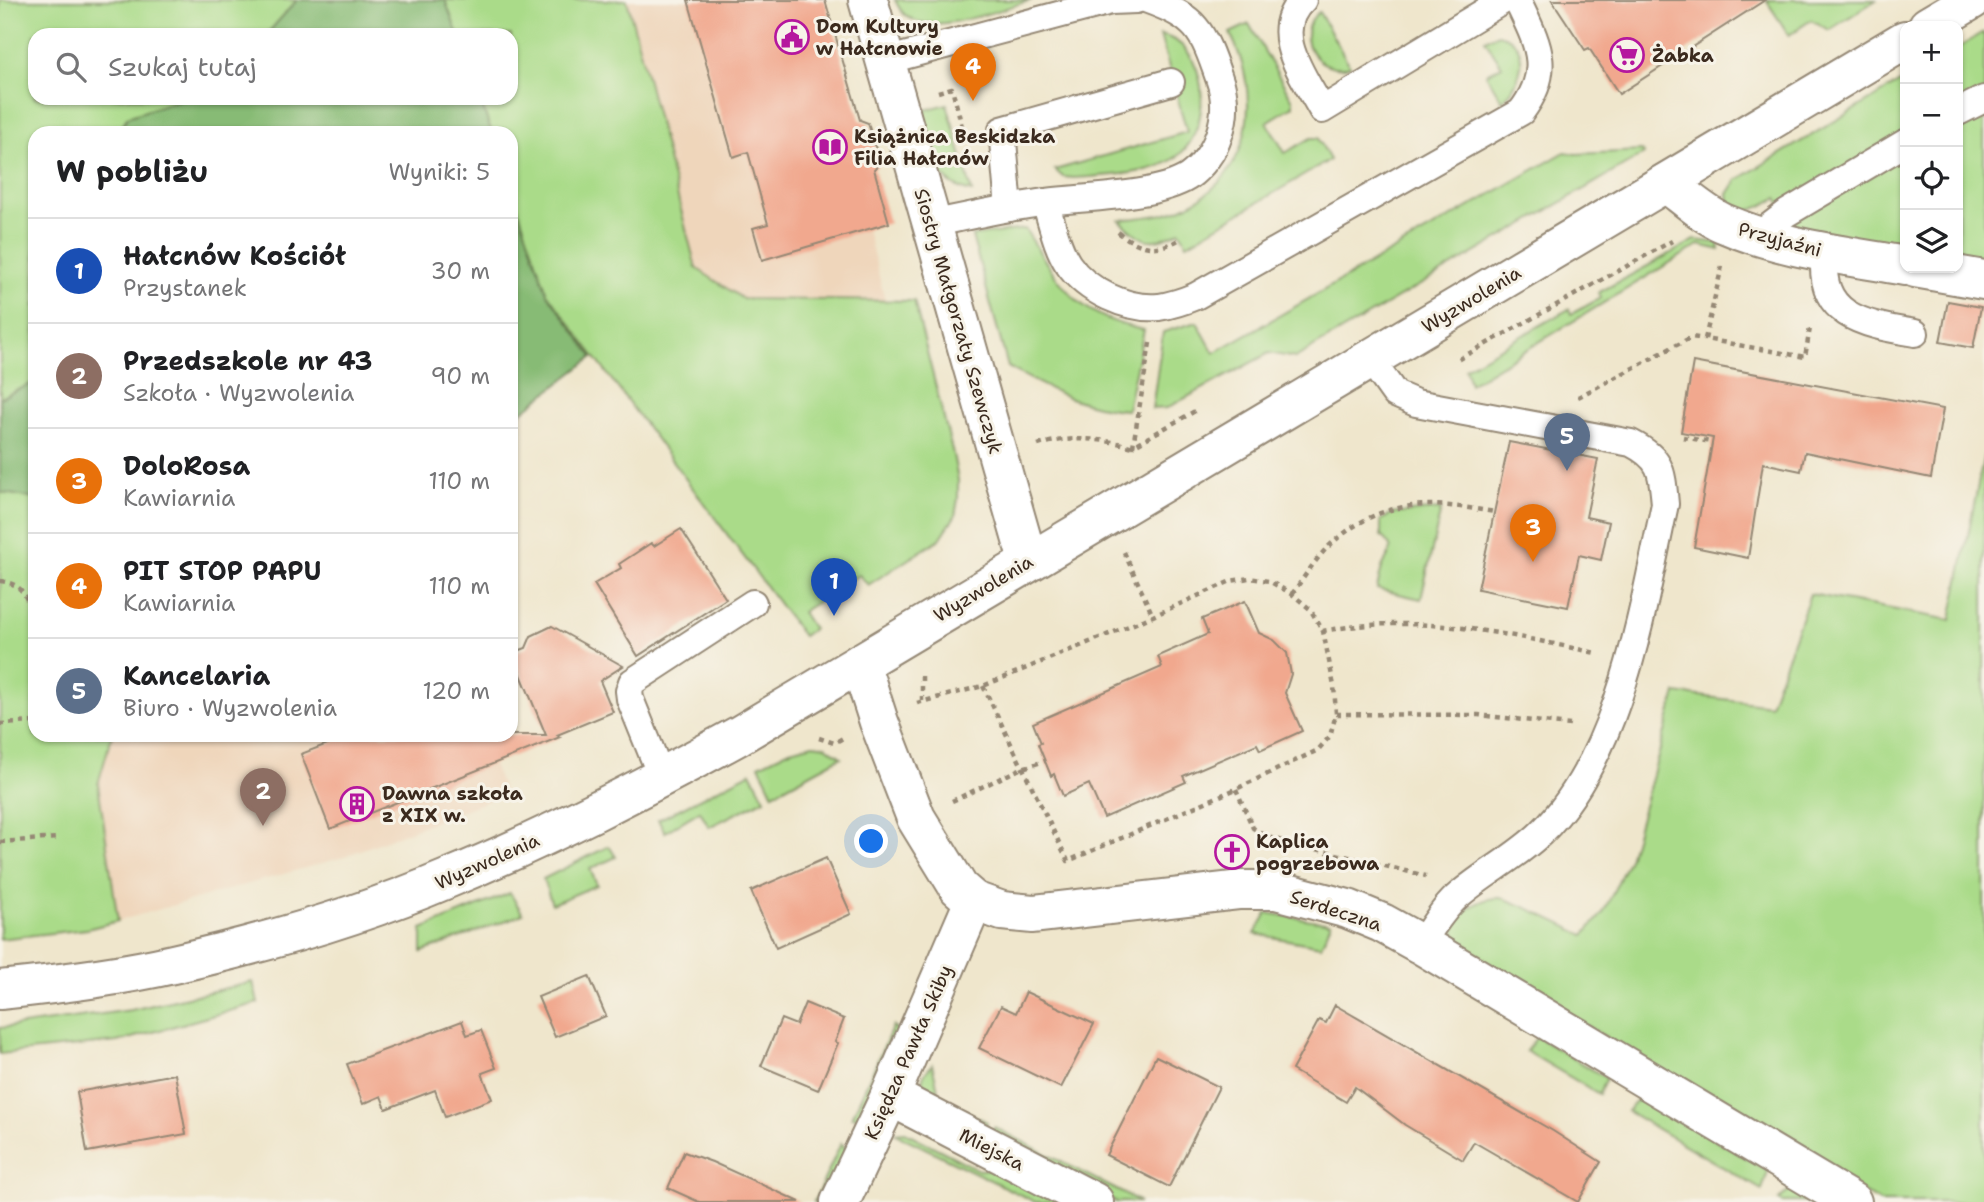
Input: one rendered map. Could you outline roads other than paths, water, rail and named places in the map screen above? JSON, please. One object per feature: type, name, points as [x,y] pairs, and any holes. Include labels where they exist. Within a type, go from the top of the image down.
[{"type":"street","name":"Siostry Małgorzaty Szewczyk","points":[[868,0],[1028,561]]},
{"type":"street","points":[[1936,21],[1972,0]]},
{"type":"street","name":"Wyzwolenia","points":[[0,990],[72,982],[172,965],[267,940],[359,912],[447,880],[585,817],[662,778],[860,663],[1900,43]]},
{"type":"street","name":"Przyjaźni","points":[[1666,183],[1716,229],[1900,265]]},
{"type":"street","points":[[1944,273],[1984,280]]},
{"type":"street","points":[[860,663],[879,722],[916,818],[959,888],[974,901]]},
{"type":"street","name":"Serdeczna","points":[[974,901],[1002,911],[1032,914],[1240,890],[1276,890],[1348,909],[1382,923],[1420,944],[1852,1202]]},
{"type":"street","name":"Księdza Pawła Skiby","points":[[841,1202],[974,901]]},
{"type":"street","name":"Miejska","points":[[890,1096],[1094,1202]]},
{"type":"lane","points":[[885,61],[1111,1],[1136,0]]},
{"type":"lane","points":[[931,224],[1045,202],[1160,189],[1189,176],[1214,150],[1224,120],[1224,93],[1210,52],[1198,28],[1177,10],[1147,0]]},
{"type":"lane","points":[[1303,0],[1296,6],[1290,19],[1287,33],[1289,47],[1322,110],[1504,0]]},
{"type":"lane","points":[[1045,202],[1068,264],[1085,282],[1106,295],[1129,304],[1156,307],[1175,304],[1196,296],[1521,112],[1532,98],[1540,63],[1538,44],[1517,0]]},
{"type":"lane","points":[[1009,208],[1002,131],[1171,82]]},
{"type":"lane","points":[[1963,110],[1984,99]]},
{"type":"lane","points":[[1757,236],[1787,213],[1900,146]]},
{"type":"lane","points":[[1825,251],[1824,281],[1839,306],[1870,325],[1915,333]]},
{"type":"lane","points":[[1370,359],[1395,394],[1416,403],[1631,443],[1650,453],[1660,467],[1665,504],[1631,660],[1590,765],[1568,802],[1541,833],[1510,860],[1451,902],[1420,944]]},
{"type":"lane","points":[[662,778],[630,699],[632,682],[753,603]]},
{"type":"place","name":"Dom Kultury w Hałcnowie","points":[[792,37]]},
{"type":"place","name":"Żabka","points":[[1627,55]]},
{"type":"place","name":"PIT STOP PAPU","points":[[973,101]]},
{"type":"place","name":"Książnica Beskidzka Filia Hałcnów","points":[[830,147]]},
{"type":"place","name":"Kancelaria","points":[[1567,471]]},
{"type":"place","name":"DoloRosa","points":[[1533,562]]},
{"type":"place","name":"Hałcnów Kościół","points":[[834,616]]},
{"type":"place","name":"Dawna szkoła z XIX w.","points":[[357,804]]},
{"type":"place","name":"Przedszkole nr 43","points":[[263,826]]},
{"type":"place","name":"Kaplica pogrzebowa","points":[[1232,852]]}]
